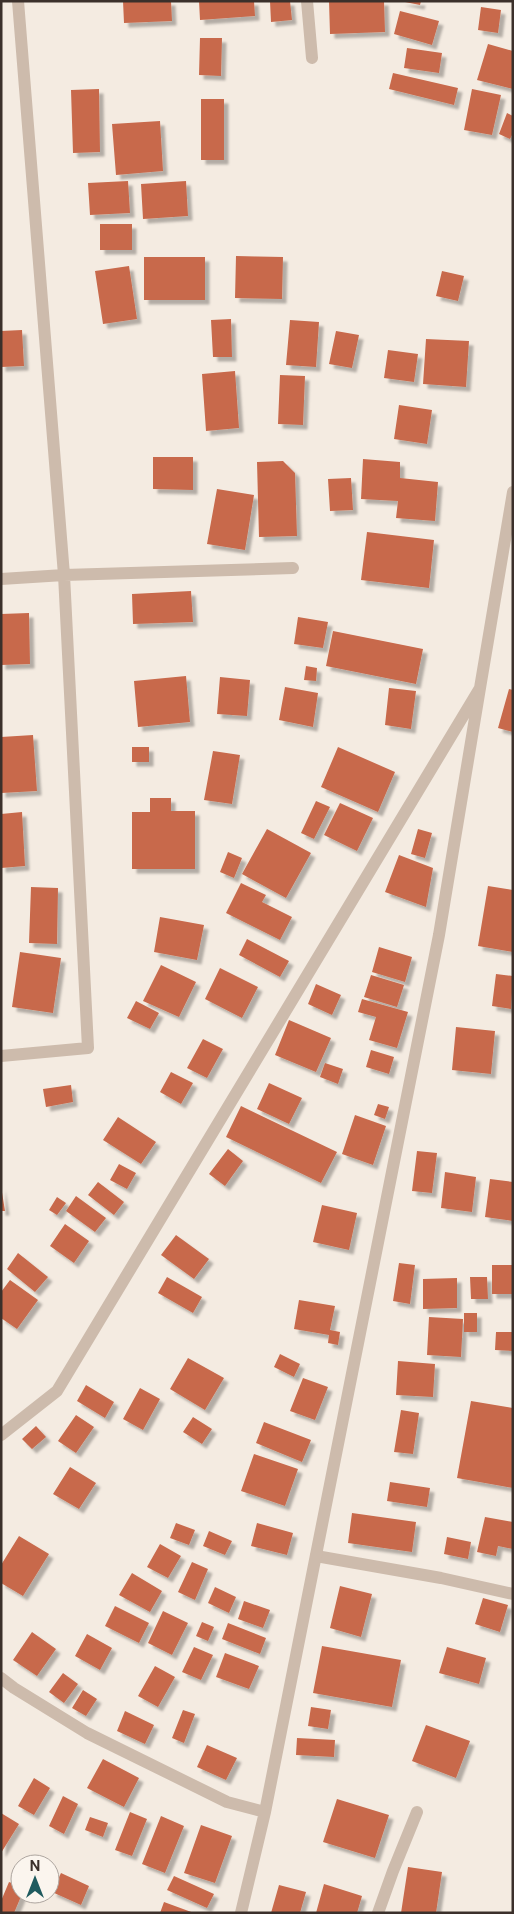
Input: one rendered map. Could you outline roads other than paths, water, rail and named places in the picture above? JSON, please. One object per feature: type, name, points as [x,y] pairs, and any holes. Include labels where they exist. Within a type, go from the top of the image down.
[{"type":"street","points":[[1,1056],[88,1048],[64,575],[18,1]]},
{"type":"street","points":[[307,1],[312,58]]},
{"type":"street","points":[[241,1913],[265,1812],[440,935],[513,492]]},
{"type":"street","points":[[1,579],[64,575],[293,568]]},
{"type":"street","points":[[1,1435],[57,1391],[480,688]]},
{"type":"street","points":[[316,1556],[441,1578],[513,1594]]},
{"type":"street","points":[[1,1678],[87,1733],[227,1802],[265,1812]]},
{"type":"street","points":[[378,1913],[417,1812]]}]
